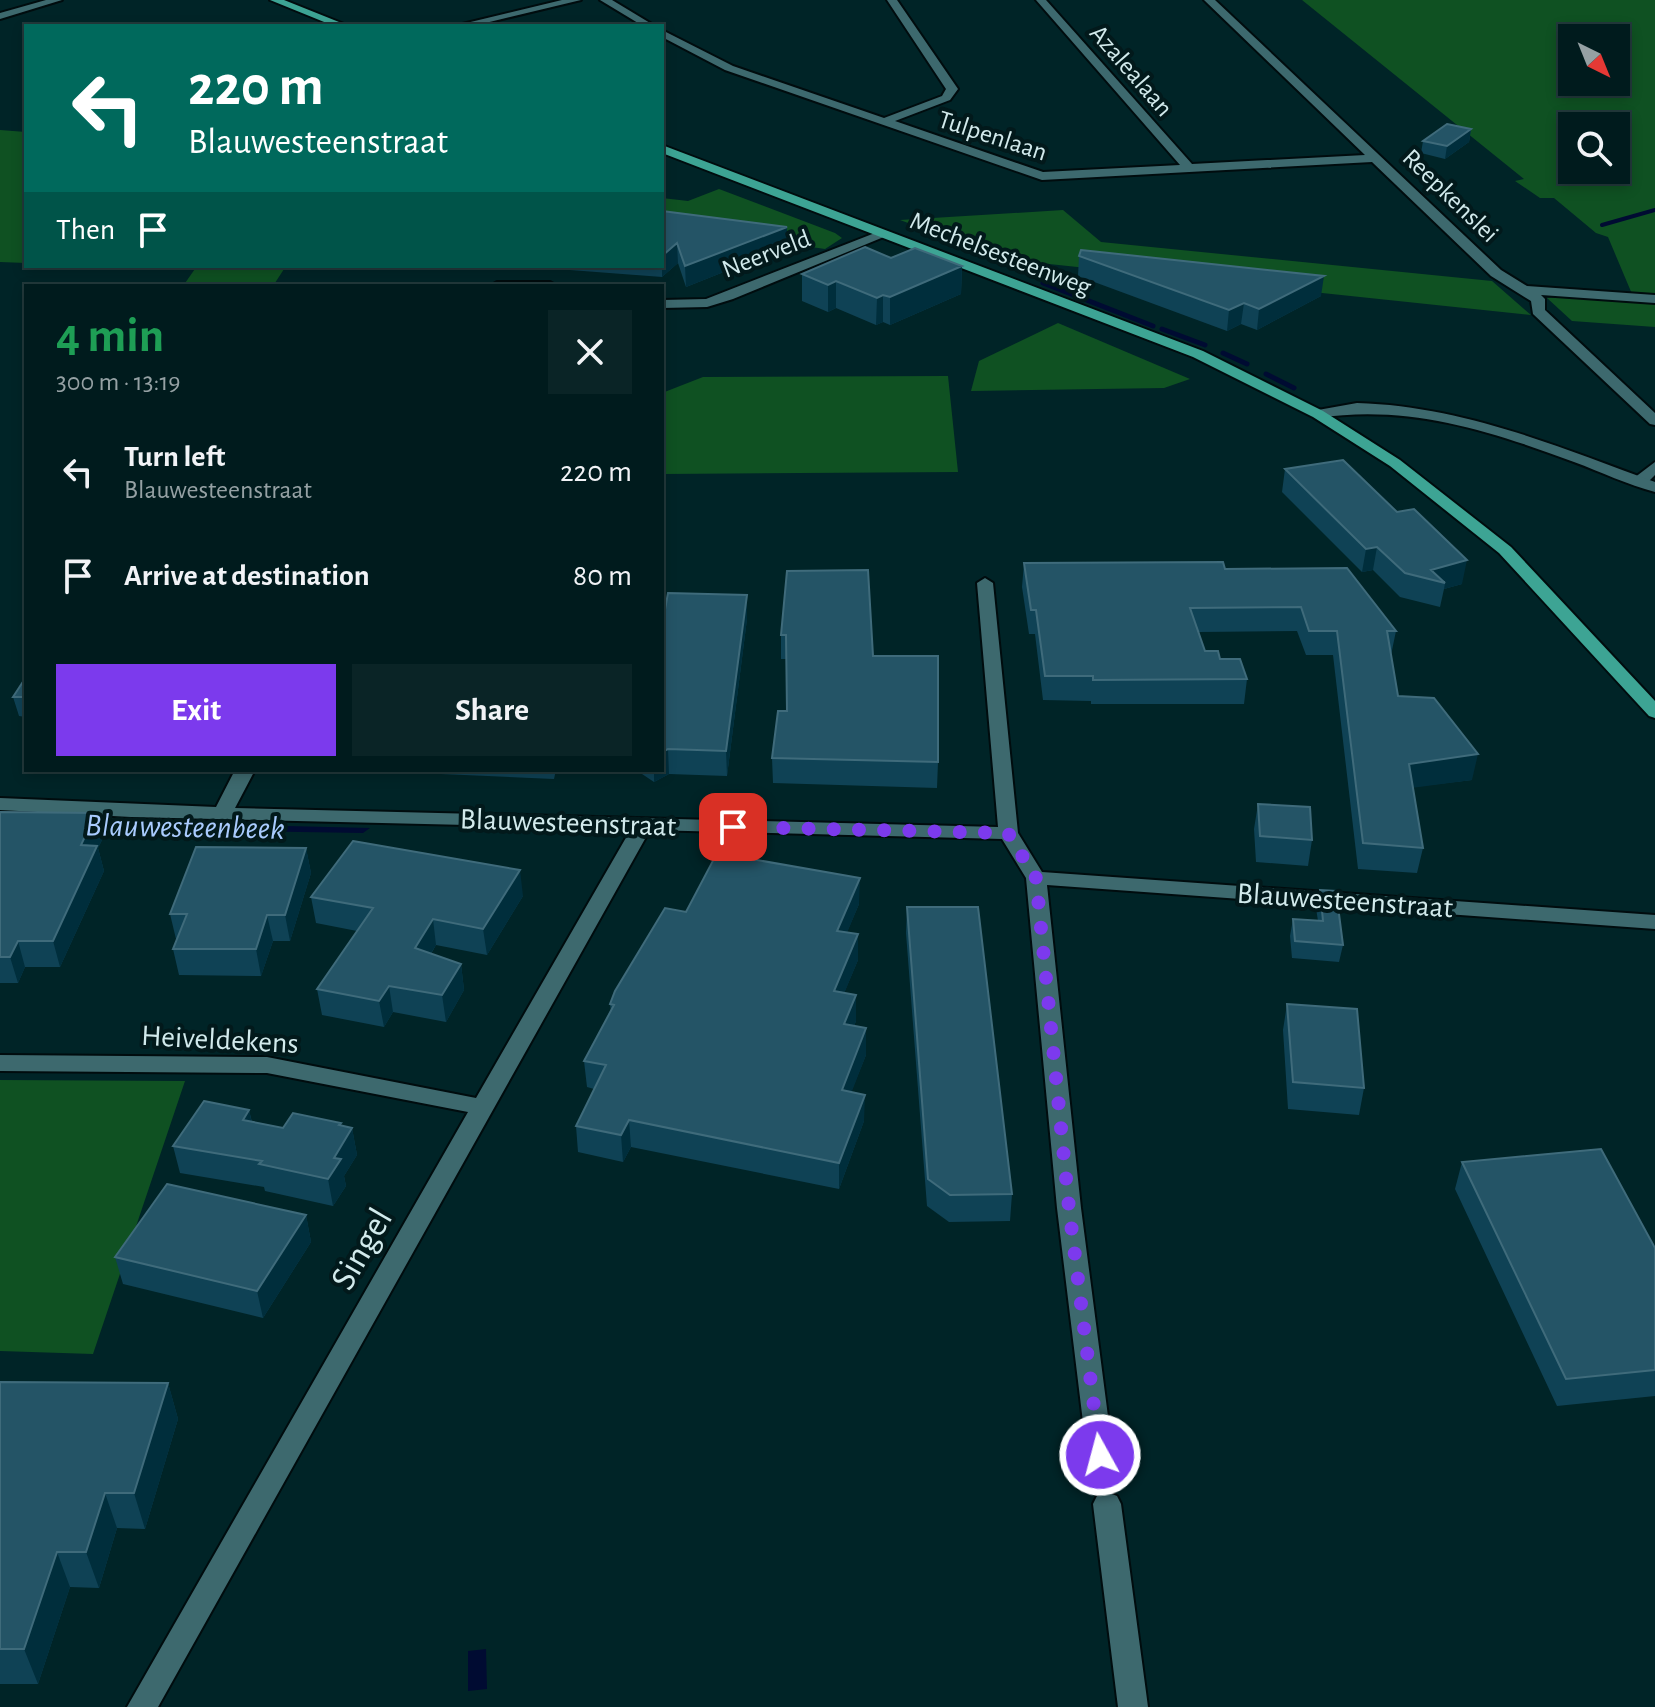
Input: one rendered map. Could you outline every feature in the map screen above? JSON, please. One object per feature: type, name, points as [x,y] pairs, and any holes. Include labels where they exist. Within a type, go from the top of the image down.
[{"type":"main road","points":[[275,0],[339,24]]},
{"type":"main road","name":"Mechelsesteenweg","points":[[664,150],[1198,354],[1325,418],[1407,471],[1505,550],[1655,712]]},
{"type":"street","points":[[0,16],[57,0]]},
{"type":"street","points":[[523,0],[538,7]]},
{"type":"street","points":[[467,24],[576,0]]},
{"type":"street","points":[[605,0],[647,24]]},
{"type":"street","points":[[883,122],[940,101],[950,95],[952,89],[892,0]]},
{"type":"street","name":"Azalealaan","points":[[1041,0],[1190,169]]},
{"type":"street","name":"Reepkenslei","points":[[1209,0],[1496,273],[1538,299],[1538,311],[1652,415]]},
{"type":"street","name":"Tulpenlaan","points":[[664,34],[729,68],[1042,176],[1378,158]]},
{"type":"street","name":"Neerveld","points":[[664,304],[707,303],[885,234]]},
{"type":"street","points":[[1528,290],[1655,299]]},
{"type":"street","points":[[1325,418],[1368,412],[1430,414],[1647,484],[1655,467]]},
{"type":"street","points":[[985,583],[1008,833],[1036,878],[1069,1208],[1100,1455]]},
{"type":"street","points":[[223,813],[244,772]]},
{"type":"street","name":"Blauwesteenstraat","points":[[0,804],[223,813],[1008,833]]},
{"type":"street","name":"Singel","points":[[142,1707],[643,825]]},
{"type":"street","name":"Blauwesteenstraat","points":[[1036,878],[1655,922]]},
{"type":"street","name":"Heiveldekens","points":[[0,1063],[267,1065],[482,1107]]},
{"type":"street","points":[[1107,1504],[1133,1707]]},
{"type":"green space","points":[[1302,0],[1655,0],[1655,296],[1632,294],[1608,237],[1596,233],[1554,198],[1540,198],[1515,181],[1524,179]]},
{"type":"green space","points":[[0,130],[24,132],[24,263],[0,262]]},
{"type":"green space","points":[[719,189],[842,238],[825,249],[664,225],[664,198],[688,201]]},
{"type":"green space","points":[[1063,210],[1101,242],[1492,281],[1531,315],[1030,262],[1021,265],[900,220]]},
{"type":"green space","points":[[196,268],[285,268],[274,284],[184,284]]},
{"type":"green space","points":[[1547,298],[1655,299],[1655,327],[1572,321]]},
{"type":"green space","points":[[1058,323],[1190,379],[1164,388],[971,391],[979,361]]},
{"type":"green space","points":[[948,376],[958,472],[664,474],[664,392],[703,377]]},
{"type":"green space","points":[[0,1080],[185,1081],[93,1354],[0,1351]]},
{"type":"water","name":"Blauwesteenbeek","points":[[0,819],[370,828],[363,833],[0,827]]},
{"type":"water","points":[[486,1649],[487,1689],[468,1691],[468,1651]]},
{"type":"building","points":[[1447,124],[1471,129],[1447,146],[1423,141]]},
{"type":"building","points":[[664,211],[787,227],[685,266],[677,243],[664,254]]},
{"type":"building","points":[[865,247],[891,258],[915,248],[962,266],[890,297],[883,295],[877,298],[836,281],[828,285],[802,274]]},
{"type":"building","points":[[1081,250],[1324,276],[1259,309],[1244,303],[1229,310],[1079,256]]},
{"type":"building","points":[[1343,460],[1397,512],[1414,509],[1467,560],[1431,570],[1445,583],[1405,573],[1377,547],[1366,549],[1285,469]]},
{"type":"building","points":[[1223,562],[1225,569],[1347,568],[1396,631],[1387,631],[1398,696],[1434,698],[1478,754],[1409,764],[1423,848],[1363,843],[1337,631],[1309,631],[1301,607],[1190,608],[1205,651],[1218,651],[1220,659],[1240,659],[1247,679],[1093,680],[1093,676],[1045,676],[1036,610],[1031,610],[1024,563]]},
{"type":"building","points":[[868,570],[873,656],[938,656],[938,762],[772,758],[778,711],[787,711],[786,635],[781,635],[787,571]]},
{"type":"building","points":[[668,593],[747,595],[726,751],[664,751],[664,615]]},
{"type":"building","points":[[24,680],[24,697],[13,697]]},
{"type":"building","points":[[1258,804],[1310,807],[1312,840],[1260,836]]},
{"type":"building","points":[[0,812],[96,813],[81,845],[97,846],[53,941],[18,941],[10,957],[0,957]]},
{"type":"building","points":[[353,841],[520,870],[483,929],[433,919],[415,948],[461,964],[442,995],[389,986],[379,1001],[317,989],[373,908],[311,897]]},
{"type":"building","points":[[196,847],[306,848],[285,915],[267,915],[256,949],[173,949],[187,914],[170,914]]},
{"type":"building","points":[[717,853],[860,878],[837,931],[858,934],[834,991],[856,995],[844,1024],[866,1028],[842,1090],[865,1095],[839,1163],[629,1120],[621,1135],[576,1126],[606,1065],[584,1061],[614,1005],[610,1004],[615,991],[665,908],[686,912]]},
{"type":"building","points":[[1320,890],[1336,891],[1343,945],[1295,941],[1293,919],[1323,921]]},
{"type":"building","points":[[907,907],[978,907],[1012,1194],[950,1195],[928,1179]]},
{"type":"building","points":[[1287,1004],[1357,1009],[1364,1088],[1293,1082]]},
{"type":"building","points":[[204,1101],[249,1110],[243,1120],[283,1128],[293,1113],[352,1128],[334,1158],[341,1159],[328,1179],[259,1164],[262,1161],[173,1146]]},
{"type":"building","points":[[1601,1149],[1655,1248],[1655,1370],[1566,1379],[1462,1162]]},
{"type":"building","points":[[167,1184],[306,1215],[257,1291],[115,1257]]},
{"type":"building","points":[[0,1382],[168,1383],[134,1493],[105,1493],[86,1552],[57,1552],[24,1649],[0,1649]]},
{"type":"waterway","points":[[1602,225],[1655,210]]},
{"type":"waterway","points":[[1043,283],[1153,326]]},
{"type":"waterway","points":[[1162,329],[1205,345]]},
{"type":"waterway","points":[[1223,353],[1247,364]]},
{"type":"waterway","points":[[1266,374],[1294,388]]},
{"type":"route","points":[[733,827],[1008,833],[1036,878],[1069,1208],[1100,1455]]}]
